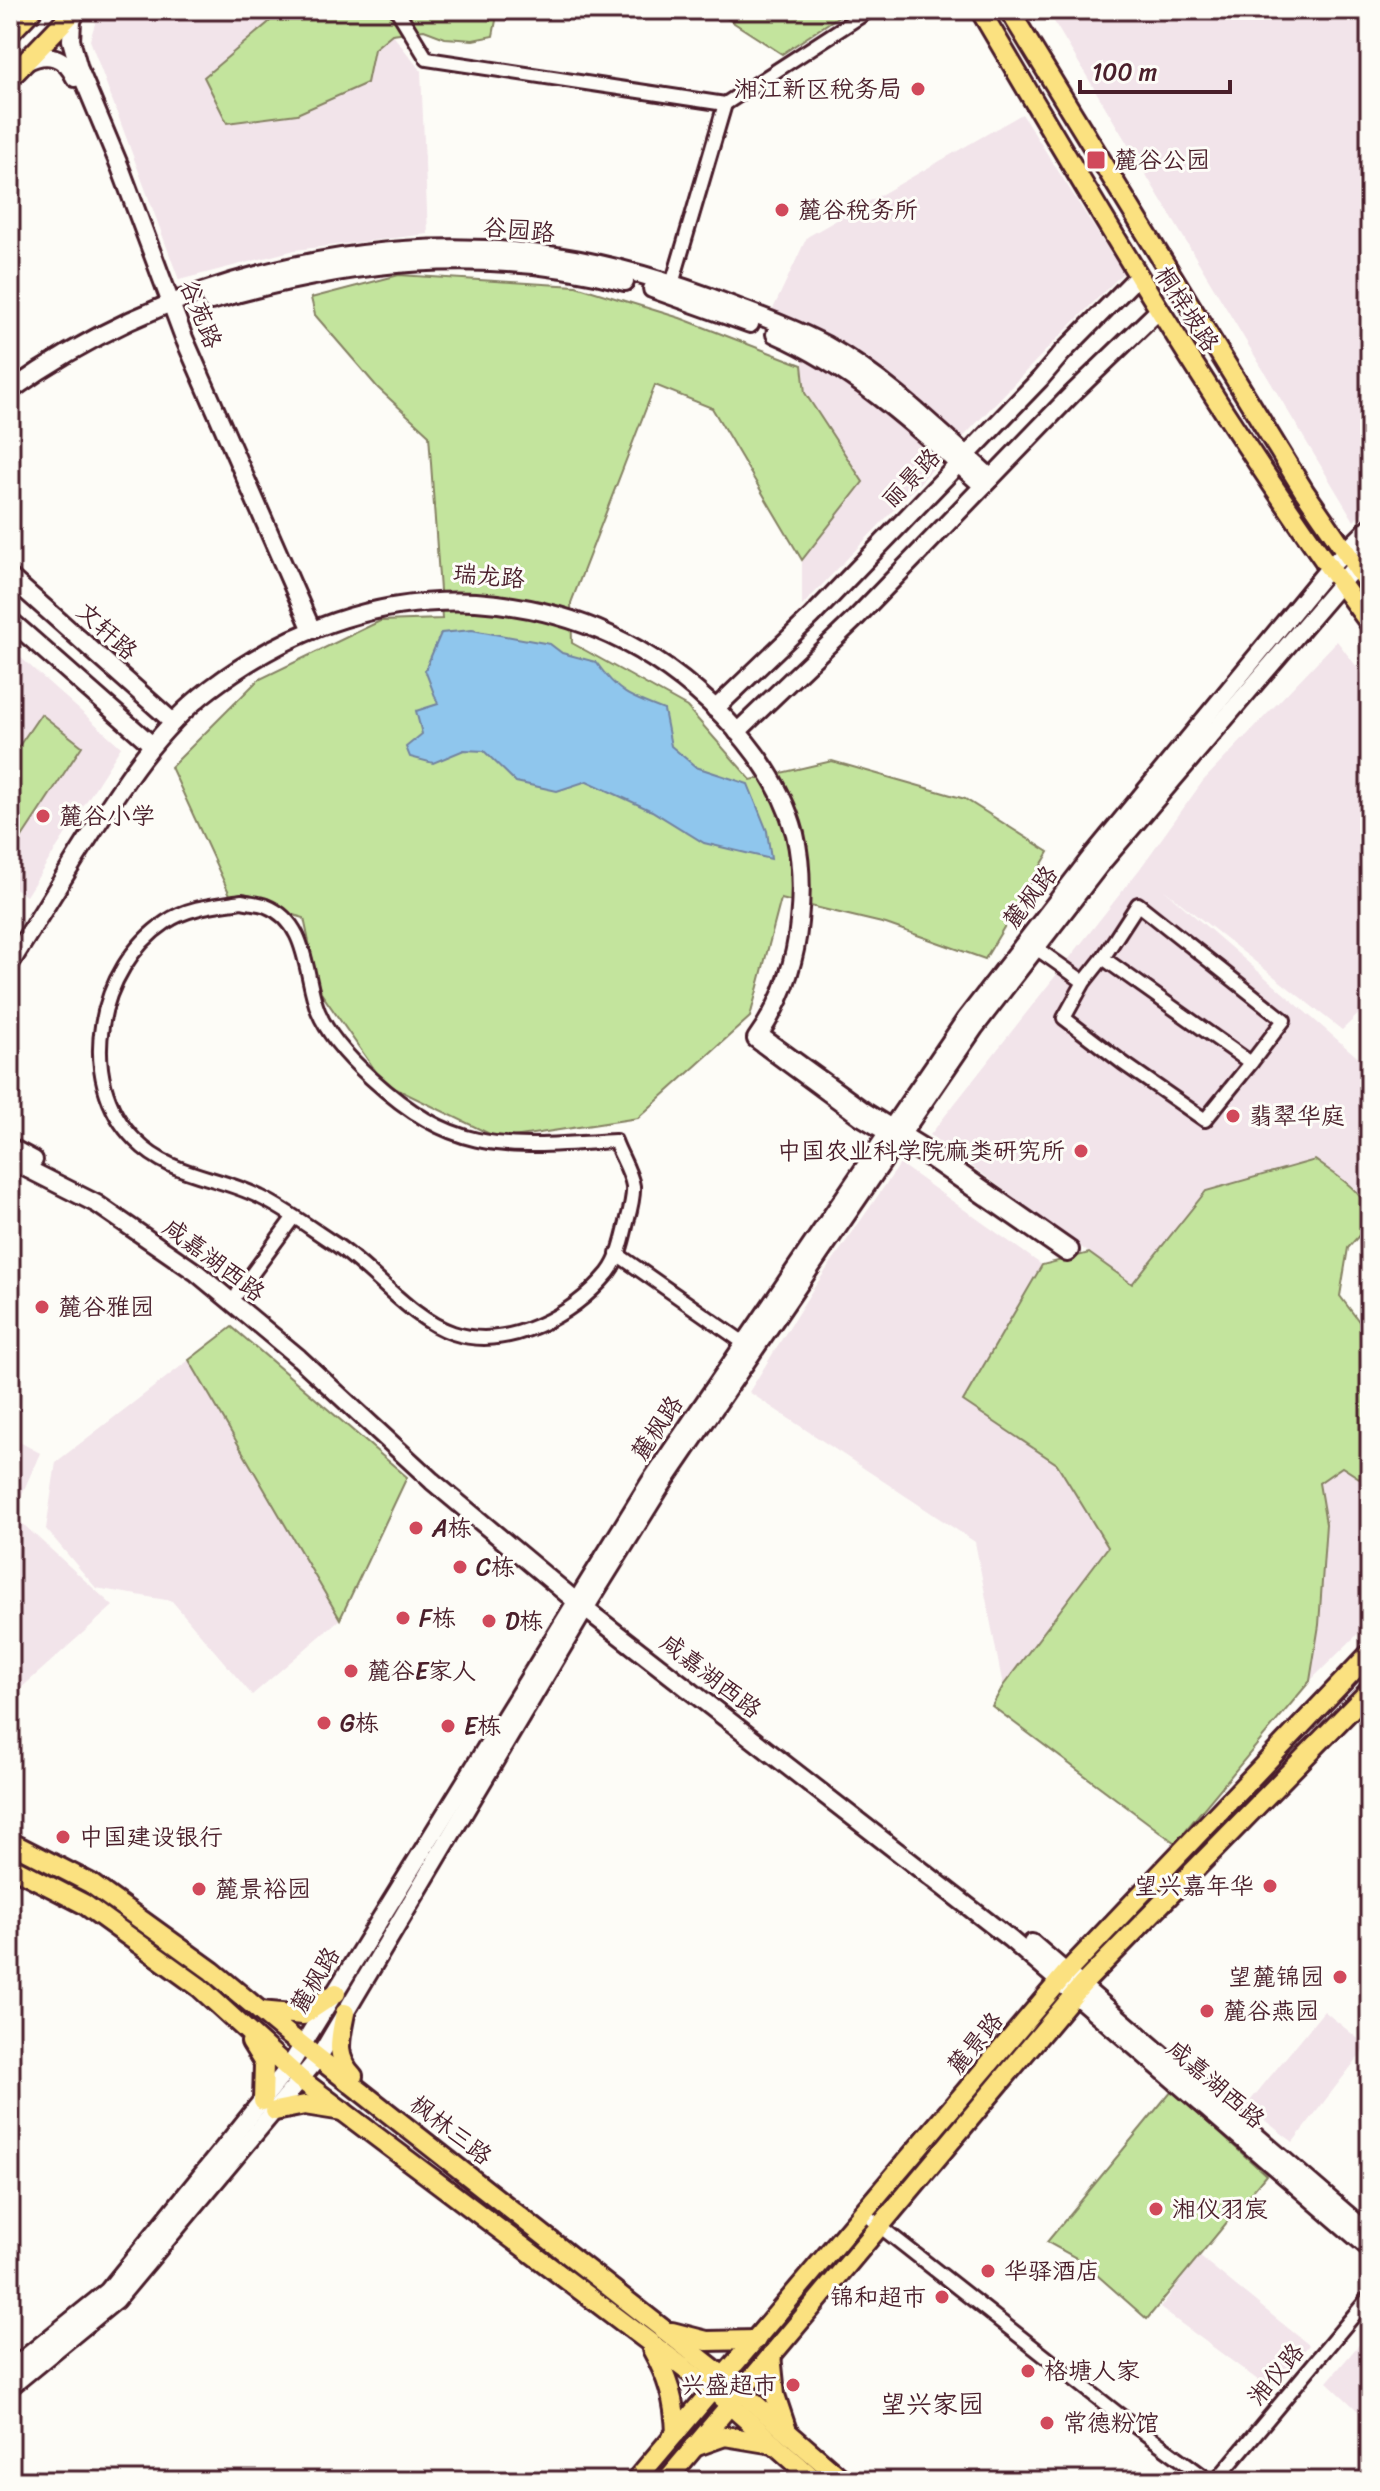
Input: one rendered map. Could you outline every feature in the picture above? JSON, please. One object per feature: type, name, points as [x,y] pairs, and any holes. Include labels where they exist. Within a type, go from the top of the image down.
[{"type":"main road","points":[[10,33],[32,10]]},
{"type":"main road","points":[[10,78],[76,10]]},
{"type":"main road","name":"谷苑路","points":[[76,10],[71,29],[75,59],[120,167],[170,310]]},
{"type":"main road","name":"桐梓坡路","points":[[980,10],[1137,277],[1334,576],[1370,624]]},
{"type":"main road","name":"桐梓坡路","points":[[1009,10],[1304,491],[1370,587]]},
{"type":"main road","name":"谷苑路","points":[[25,62],[49,55],[57,57],[72,72],[307,628]]},
{"type":"main road","name":"谷园路","points":[[10,391],[84,345],[246,279],[311,263],[380,253],[423,250],[516,252],[557,256],[622,269],[672,284],[759,316],[826,346],[878,381],[987,482]]},
{"type":"main road","name":"谷园路","points":[[10,405],[89,354],[170,310],[274,283],[379,264],[469,261],[557,268],[657,290],[795,343],[870,390],[962,460]]},
{"type":"main road","name":"丽景路","points":[[718,706],[812,616],[1137,277]]},
{"type":"main road","points":[[740,730],[853,621],[1072,394],[1159,310]]},
{"type":"main road","points":[[312,2051],[345,2013],[583,1599],[894,1134],[1100,865],[1350,560],[1370,527]]},
{"type":"main road","points":[[1350,560],[1370,549]]},
{"type":"main road","name":"麓枫路","points":[[10,2387],[116,2300],[312,2051],[336,1993],[583,1599],[650,1482],[744,1343],[894,1134],[965,1020],[1091,857],[1334,576]]},
{"type":"main road","name":"文轩路","points":[[10,577],[170,719]]},
{"type":"main road","name":"瑞龙路","points":[[10,951],[119,776],[194,691],[228,666],[271,641],[368,604],[421,597],[477,597],[548,607],[584,617],[647,647],[680,670],[718,706],[772,770],[800,830],[807,912],[798,966],[780,1012],[759,1039],[894,1134]]},
{"type":"main road","points":[[10,620],[149,743]]},
{"type":"main road","name":"瑞龙路","points":[[10,964],[149,743]]},
{"type":"main road","points":[[894,1134],[1070,1250],[1067,1253],[894,1134]]},
{"type":"main road","name":"咸嘉湖西路","points":[[10,1147],[102,1195],[203,1264],[306,1350],[439,1473],[583,1599]]},
{"type":"main road","name":"咸嘉湖西路","points":[[10,1160],[97,1204],[197,1273],[299,1358],[432,1481],[1005,1921],[1063,1977],[1370,2234]]},
{"type":"main road","name":"麓景路","points":[[635,2481],[1063,1977],[1370,1653]]},
{"type":"main road","name":"麓景路","points":[[666,2481],[1079,1990],[1370,1690]]},
{"type":"main road","name":"枫林三路","points":[[10,1842],[90,1883],[212,1971],[664,2330],[718,2384]]},
{"type":"main road","name":"枫林三路","points":[[10,1866],[84,1904],[199,1987],[295,2073],[646,2340],[718,2384],[781,2438],[844,2481]]},
{"type":"main road","name":"咸嘉湖西路","points":[[1079,1990],[1370,2249]]},
{"type":"main road","points":[[260,2011],[303,2015],[336,1993]]},
{"type":"main road","points":[[345,2013],[339,2043],[342,2064],[386,2109]]},
{"type":"main road","points":[[239,2022],[264,2063],[269,2106],[305,2105],[346,2112]]},
{"type":"main road","name":"麓枫路","points":[[10,2370],[108,2291],[269,2106]]},
{"type":"main road","points":[[664,2330],[707,2341],[756,2340]]},
{"type":"main road","points":[[646,2340],[667,2376],[675,2405],[676,2433]]},
{"type":"main road","points":[[694,2447],[725,2436],[781,2438],[771,2355]]},
{"type":"main road","name":"枫林三路","points":[[781,2438],[816,2481]]},
{"type":"street","points":[[397,10],[427,59],[725,104]]},
{"type":"street","points":[[672,284],[725,104],[870,10]]},
{"type":"street","points":[[242,901],[267,906],[286,921],[301,943],[319,1013],[348,1056],[386,1093],[431,1124],[477,1142],[503,1145],[615,1141],[633,1186],[630,1210],[617,1254],[610,1271],[601,1280],[549,1321],[514,1334],[479,1338],[451,1333],[418,1313],[336,1244],[262,1198],[231,1184],[179,1171],[134,1140],[117,1114],[103,1081],[100,1045],[104,1010],[115,982],[128,960],[150,935],[182,913],[242,901]]},
{"type":"street","points":[[1138,904],[1284,1020],[1205,1120],[1064,1018],[1084,982],[1103,958],[1138,904]]},
{"type":"street","points":[[1036,948],[1084,982]]},
{"type":"street","points":[[1103,958],[1251,1063]]},
{"type":"street","points":[[238,1293],[293,1218]]},
{"type":"street","points":[[617,1254],[744,1343]]},
{"type":"street","points":[[863,2213],[882,2222],[1117,2413],[1214,2481]]},
{"type":"street","name":"湘仪路","points":[[1214,2481],[1370,2296]]},
{"type":"shaded area","points":[[105,10],[279,10],[268,23],[227,123],[263,119],[281,101],[374,49],[392,34],[421,71],[428,234],[295,250],[179,280],[90,40],[97,17]]},
{"type":"shaded area","points":[[1047,10],[1370,10],[1370,505],[1354,521]]},
{"type":"shaded area","points":[[1022,114],[1123,273],[802,606],[802,560],[863,482],[805,393],[802,365],[816,332],[773,309],[807,237]]},
{"type":"shaded area","points":[[1337,641],[1370,684],[1370,1003],[1342,1030],[1163,889],[1370,1068],[1370,1184],[1358,1193],[1314,1160],[1206,1191],[1131,1284],[930,1135],[1139,870],[1203,781]]},
{"type":"shaded area","name":"麓谷小学","points":[[10,648],[121,747],[26,896],[10,885]]},
{"type":"shaded area","points":[[900,1164],[1042,1265],[963,1401],[1057,1464],[1108,1547],[1003,1686],[975,1542],[749,1392],[813,1289]]},
{"type":"shaded area","points":[[189,1360],[340,1619],[252,1695],[172,1601],[96,1588],[46,1529],[56,1462]]},
{"type":"shaded area","points":[[10,1437],[40,1453],[13,1515],[113,1606],[10,1698]]},
{"type":"shaded area","points":[[1342,1466],[1370,1485],[1370,1622],[1310,1681],[1319,1625],[1326,1524],[1319,1483]]},
{"type":"shaded area","points":[[1324,2011],[1367,2046],[1293,2142],[1246,2106]]},
{"type":"shaded area","points":[[1199,2256],[1309,2345],[1270,2389],[1160,2308]]},
{"type":"shaded area","points":[[1370,2332],[1370,2422],[1327,2382]]},
{"type":"green space","points":[[279,10],[498,10],[493,36],[473,40],[445,38],[424,30],[392,34],[374,49],[367,83],[297,114],[227,123],[204,77]]},
{"type":"green space","points":[[714,10],[848,10],[782,54]]},
{"type":"green space","points":[[399,275],[576,286],[680,318],[802,365],[805,393],[863,482],[802,560],[712,408],[655,385],[571,603],[572,643],[687,707],[751,780],[832,761],[965,799],[1049,852],[985,959],[886,924],[781,899],[750,1017],[638,1118],[500,1139],[384,1083],[319,990],[304,918],[231,897],[171,767],[258,680],[380,621],[442,619],[429,435],[378,388],[315,315],[311,298]]},
{"type":"green space","points":[[41,714],[82,746],[16,846],[10,840],[10,759]]},
{"type":"green space","points":[[1315,1160],[1358,1194],[1370,1223],[1348,1248],[1340,1296],[1370,1336],[1370,1485],[1342,1467],[1319,1483],[1326,1524],[1319,1625],[1310,1681],[1175,1843],[992,1706],[1003,1686],[1108,1547],[1057,1464],[963,1401],[1042,1265],[1089,1253],[1132,1284],[1206,1191]]},
{"type":"green space","points":[[232,1327],[407,1477],[340,1619],[189,1360]]},
{"type":"green space","name":"湘仪羽宸","points":[[1172,2090],[1266,2175],[1147,2319],[1080,2260],[1047,2242]]},
{"type":"water","points":[[472,630],[550,644],[562,653],[596,662],[625,693],[664,710],[671,746],[696,767],[748,784],[767,831],[771,859],[704,843],[652,811],[587,781],[557,791],[516,782],[484,751],[464,750],[433,763],[410,757],[406,747],[422,734],[416,711],[438,704],[425,670],[441,633]]},
{"type":"place","name":"湘江新区税务局","points":[[918,89]]},
{"type":"place","name":"麓谷公园","points":[[1096,160]]},
{"type":"place","name":"麓谷税务所","points":[[782,210]]},
{"type":"place","name":"麓谷小学","points":[[43,816]]},
{"type":"place","name":"翡翠华庭","points":[[1233,1116]]},
{"type":"place","name":"中国农业科学院麻类研究所","points":[[1081,1151]]},
{"type":"place","name":"麓谷雅园","points":[[42,1307]]},
{"type":"place","name":"A栋","points":[[416,1528]]},
{"type":"place","name":"C栋","points":[[460,1567]]},
{"type":"place","name":"F栋","points":[[403,1618]]},
{"type":"place","name":"D栋","points":[[489,1621]]},
{"type":"place","name":"麓谷E家人","points":[[351,1671]]},
{"type":"place","name":"G栋","points":[[324,1723]]},
{"type":"place","name":"E栋","points":[[448,1726]]},
{"type":"place","name":"中国建设银行","points":[[63,1837]]},
{"type":"place","name":"望兴嘉年华","points":[[1270,1886]]},
{"type":"place","name":"麓景裕园","points":[[199,1889]]},
{"type":"place","name":"望麓锦园","points":[[1340,1977]]},
{"type":"place","name":"麓谷燕园","points":[[1207,2011]]},
{"type":"place","name":"湘仪羽宸","points":[[1156,2209]]},
{"type":"place","name":"华驿酒店","points":[[988,2271]]},
{"type":"place","name":"锦和超市","points":[[942,2297]]},
{"type":"place","name":"格塘人家","points":[[1028,2371]]},
{"type":"place","name":"兴盛超市","points":[[793,2385]]},
{"type":"place","name":"常德粉馆","points":[[1047,2423]]},
{"type":"district","name":"望兴家园","points":[[932,2404]]}]
